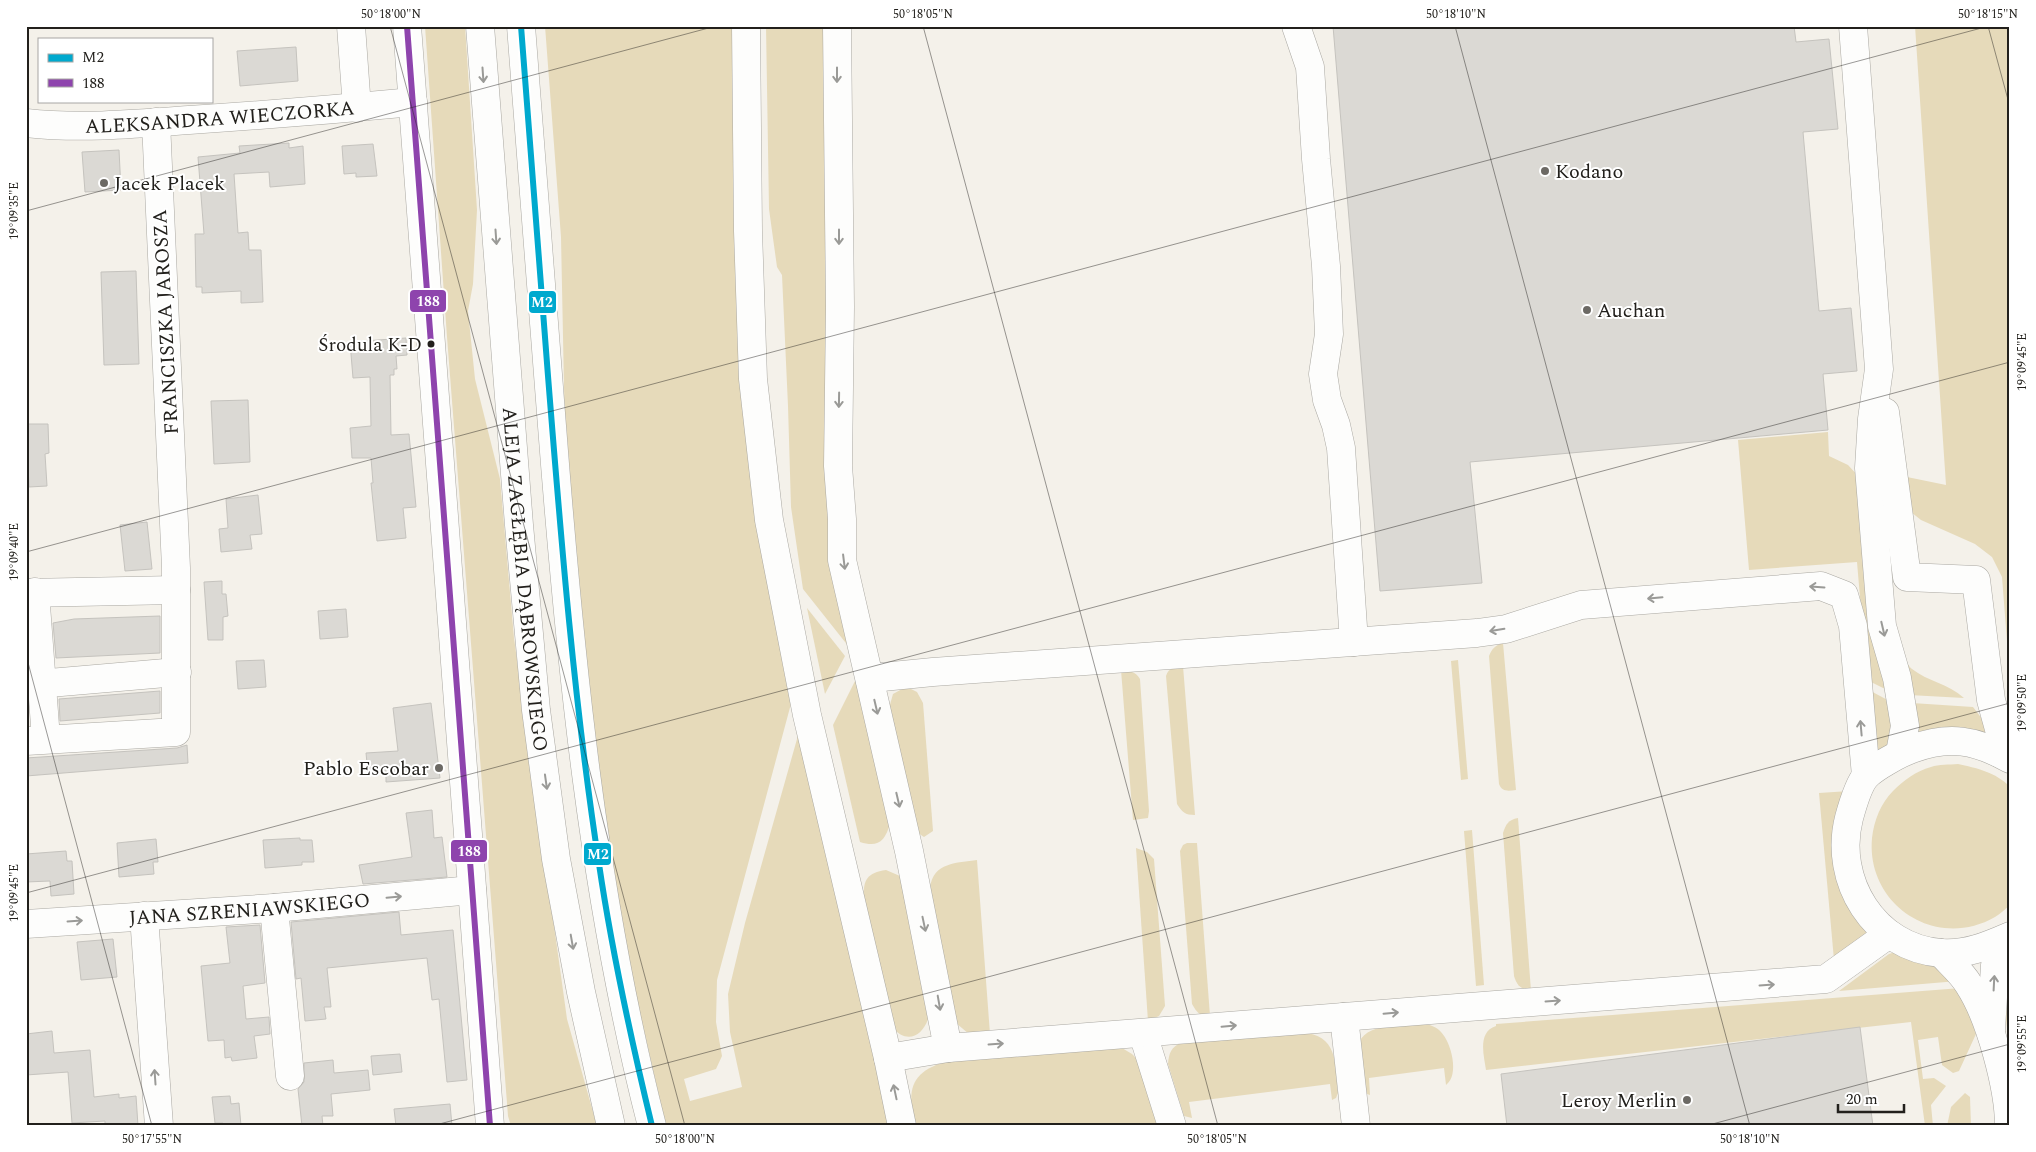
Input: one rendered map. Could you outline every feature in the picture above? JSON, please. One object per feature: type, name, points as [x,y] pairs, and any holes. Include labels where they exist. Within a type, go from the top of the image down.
[{"type":"street","points":[[352,26],[357,108]]},
{"type":"street","points":[[407,26],[490,1126]]},
{"type":"street","name":"ALEJA ZAGŁĘBIA DĄBROWSKIEGO","points":[[480,26],[519,525],[536,710],[560,878],[580,992],[611,1126]]},
{"type":"street","name":"ALEJA ZAGŁĘBIA DĄBROWSKIEGO","points":[[521,26],[563,571],[576,698],[590,809],[607,919],[652,1126]]},
{"type":"street","points":[[746,26],[748,231],[753,379],[769,520],[807,714],[888,1058],[902,1126]]},
{"type":"street","points":[[837,26],[840,308],[838,466],[842,519],[842,560],[909,851],[948,1048]]},
{"type":"street","points":[[1296,26],[1310,67],[1329,320],[1323,374],[1327,400],[1336,425],[1341,448],[1354,642]]},
{"type":"street","points":[[1853,26],[1879,369],[1907,577],[1976,580],[1991,700],[2002,740],[2004,756]]},
{"type":"street","name":"ALEKSANDRA WIECZORKA","points":[[26,124],[53,126],[156,122],[357,108],[413,102]]},
{"type":"street","name":"FRANCISZKA JAROSZA","points":[[36,740],[176,732],[176,590],[172,462],[156,122]]},
{"type":"street","points":[[1879,369],[1872,420],[1870,468],[1877,581],[1882,626],[1897,678],[1905,726],[1900,753]]},
{"type":"street","points":[[870,680],[933,672],[1477,633],[1506,629],[1581,605],[1821,586],[1844,595],[1853,626],[1866,776],[1853,805],[1845,833],[1846,862],[1853,890],[1868,914],[1889,934],[1914,947],[1941,953],[1977,951],[2010,937]]},
{"type":"street","points":[[36,740],[31,592],[176,590]]},
{"type":"street","points":[[34,684],[176,672]]},
{"type":"street","points":[[1866,776],[1900,753],[1928,743],[1959,740],[1988,747],[2004,756]]},
{"type":"street","name":"JANA SZRENIAWSKIEGO","points":[[26,924],[274,908],[472,890]]},
{"type":"street","points":[[274,908],[290,1076]]},
{"type":"street","points":[[144,916],[159,1126]]},
{"type":"street","points":[[888,1058],[948,1048],[1826,979],[1889,934]]},
{"type":"street","points":[[1991,1031],[1995,965],[2010,937]]},
{"type":"street","points":[[1941,953],[1969,984],[1991,1031],[2009,1115]]},
{"type":"street","points":[[1344,1017],[1356,1126]]},
{"type":"street","points":[[1143,1034],[1172,1126]]},
{"type":"shaded area","points":[[425,26],[465,26],[477,210],[473,284],[468,311],[475,379],[500,479],[514,638],[567,1019],[597,1126],[511,1126],[508,1116],[447,337]]},
{"type":"shaded area","points":[[545,26],[734,26],[792,700],[717,980],[716,1022],[722,1056],[716,1069],[684,1079],[690,1101],[742,1087],[730,1032],[728,994],[745,923],[799,732],[890,1126],[666,1126],[639,1009],[610,859],[585,660],[565,436],[561,237]]},
{"type":"shaded area","points":[[766,26],[826,26],[849,647],[803,589],[791,507],[782,275],[777,267],[769,209]]},
{"type":"shaded area","points":[[1915,26],[2010,26],[2010,680],[2002,577],[1992,557],[1975,544],[1921,520],[1911,512],[1907,477],[1946,485]]},
{"type":"shaded area","points":[[1828,432],[1829,456],[1848,465],[1860,478],[1891,692],[1867,680],[1857,562],[1749,570],[1738,440]]},
{"type":"shaded area","points":[[807,608],[845,656],[825,694]]},
{"type":"shaded area","points":[[1891,640],[1897,645],[1912,669],[1924,677],[1952,689],[1964,698],[1909,695]]},
{"type":"shaded area","points":[[1503,643],[1516,790],[1510,791],[1504,790],[1499,784],[1489,656],[1494,648]]},
{"type":"shaded area","points":[[1458,660],[1468,779],[1461,780],[1451,661]]},
{"type":"shaded area","points":[[1183,666],[1195,815],[1184,812],[1177,804],[1166,676],[1171,669]]},
{"type":"shaded area","points":[[1121,670],[1132,672],[1140,679],[1149,811],[1148,818],[1133,820]]},
{"type":"shaded area","points":[[857,677],[890,824],[883,839],[872,844],[860,842],[833,725]]},
{"type":"shaded area","points":[[909,688],[917,692],[923,703],[933,831],[924,837],[918,833],[889,708],[893,694],[902,689]]},
{"type":"shaded area","points":[[1867,689],[1895,704],[1888,748],[1873,759]]},
{"type":"shaded area","points":[[1912,703],[1973,707],[1983,720],[1987,735],[1914,737]]},
{"type":"shaded area","points":[[1958,764],[1992,774],[2010,787],[2010,905],[1995,917],[1973,926],[1950,928],[1929,925],[1909,915],[1893,901],[1880,883],[1873,862],[1872,838],[1876,818],[1882,806],[1901,783],[1915,773],[1937,765]]},
{"type":"shaded area","points":[[1849,791],[1873,933],[1834,960],[1819,793]]},
{"type":"shaded area","points":[[1518,818],[1531,991],[1520,986],[1514,976],[1503,833],[1508,823]]},
{"type":"shaded area","points":[[1472,830],[1484,985],[1476,986],[1464,831]]},
{"type":"shaded area","points":[[1197,843],[1210,1016],[1199,1013],[1192,1004],[1180,851],[1183,845]]},
{"type":"shaded area","points":[[1136,848],[1147,852],[1154,859],[1165,1006],[1159,1016],[1148,1021]]},
{"type":"shaded area","points":[[977,860],[990,1034],[969,1034],[956,1023],[930,888],[936,873],[947,865]]},
{"type":"shaded area","points":[[886,870],[900,876],[928,1019],[918,1034],[908,1037],[897,1032],[892,1027],[864,904],[864,885],[866,881],[873,874]]},
{"type":"shaded area","points":[[1899,951],[1939,964],[1958,981],[1839,991],[1889,954]]},
{"type":"shaded area","points":[[2010,980],[2010,1050],[2001,984]]},
{"type":"shaded area","points":[[1961,988],[1976,1034],[1959,1071],[1953,1073],[1942,1065],[1938,1037],[1918,1040],[1923,1079],[1934,1078],[1946,1086],[1931,1105],[1933,1126],[1925,1126],[1911,1022],[1486,1070],[1484,1058],[1483,1045],[1486,1033],[1496,1024]]},
{"type":"shaded area","points":[[1424,1023],[1439,1030],[1445,1037],[1451,1051],[1453,1074],[1446,1085],[1444,1068],[1369,1078],[1370,1095],[1367,1094],[1363,1089],[1358,1061],[1358,1046],[1361,1038],[1376,1029],[1386,1026]]},
{"type":"shaded area","points":[[1308,1033],[1318,1036],[1325,1041],[1334,1056],[1338,1093],[1336,1098],[1332,1100],[1330,1084],[1189,1102],[1192,1118],[1184,1116],[1168,1064],[1171,1051],[1175,1046],[1181,1043]]},
{"type":"shaded area","points":[[1122,1048],[1132,1054],[1143,1065],[1160,1126],[915,1126],[911,1101],[915,1082],[927,1069],[938,1064],[951,1060]]},
{"type":"shaded area","points":[[1965,1093],[1970,1097],[1971,1126],[1947,1126],[1951,1107]]},
{"type":"building","name":"Auchan","points":[[1333,26],[1794,26],[1796,42],[1829,39],[1838,129],[1803,132],[1819,311],[1851,308],[1857,371],[1823,374],[1828,430],[1470,462],[1482,583],[1380,591]]},
{"type":"building","points":[[296,47],[298,81],[240,86],[237,51]]},
{"type":"building","points":[[289,143],[289,148],[303,146],[305,184],[270,187],[269,172],[234,174],[238,233],[248,232],[249,250],[261,250],[263,302],[241,303],[241,291],[202,293],[202,287],[196,287],[195,234],[204,234],[198,157],[240,153],[239,146]]},
{"type":"building","points":[[373,144],[377,176],[356,177],[356,173],[344,174],[342,146]]},
{"type":"building","points":[[119,150],[121,190],[85,192],[82,152]]},
{"type":"building","points":[[136,271],[139,364],[104,365],[101,272]]},
{"type":"building","points":[[406,338],[407,355],[396,356],[397,369],[394,369],[394,375],[390,375],[391,435],[409,434],[416,507],[403,508],[406,538],[377,541],[371,483],[373,483],[371,458],[352,458],[350,428],[371,426],[370,377],[353,378],[350,342]]},
{"type":"building","points":[[248,400],[250,462],[214,464],[211,401]]},
{"type":"building","points":[[26,424],[48,424],[49,453],[45,454],[47,486],[29,487]]},
{"type":"building","points":[[258,495],[262,534],[250,535],[252,549],[221,552],[219,529],[228,528],[226,499]]},
{"type":"building","points":[[147,522],[152,569],[125,571],[120,525]]},
{"type":"building","points":[[222,581],[222,594],[226,594],[228,616],[223,617],[223,640],[208,640],[204,582]]},
{"type":"building","points":[[346,609],[348,637],[320,639],[318,611]]},
{"type":"building","points":[[160,616],[160,653],[56,658],[53,623],[74,619]]},
{"type":"building","points":[[264,660],[266,687],[238,689],[236,661]]},
{"type":"building","points":[[160,691],[160,713],[60,721],[59,699]]},
{"type":"building","points":[[431,703],[440,778],[386,782],[386,771],[368,773],[366,753],[398,751],[393,708]]},
{"type":"building","points":[[187,745],[188,763],[26,776],[26,758],[177,748]]},
{"type":"building","points":[[432,810],[434,838],[442,837],[447,877],[363,884],[359,865],[412,857],[406,813]]},
{"type":"building","points":[[300,838],[300,840],[312,840],[314,862],[302,862],[302,865],[265,868],[263,840]]},
{"type":"building","points":[[156,839],[158,862],[153,862],[154,874],[119,877],[117,843]]},
{"type":"building","points":[[66,851],[67,861],[72,861],[74,894],[51,896],[50,881],[26,882],[26,854]]},
{"type":"building","points":[[399,912],[401,935],[453,930],[467,1080],[447,1082],[439,999],[432,1000],[427,958],[327,968],[331,1007],[324,1007],[326,1019],[305,1021],[301,978],[296,979],[291,922]]},
{"type":"building","points":[[260,925],[265,983],[243,986],[246,1019],[269,1017],[270,1034],[254,1036],[257,1058],[232,1061],[231,1057],[225,1058],[224,1040],[208,1041],[201,966],[230,963],[226,927]]},
{"type":"building","points":[[113,939],[117,977],[81,980],[77,942]]},
{"type":"building","name":"Leroy Merlin","points":[[1860,1027],[1873,1126],[1507,1126],[1501,1074]]},
{"type":"building","points":[[52,1031],[54,1053],[90,1050],[94,1097],[119,1094],[119,1098],[136,1096],[138,1126],[105,1126],[105,1121],[72,1123],[68,1072],[26,1075],[26,1034]]},
{"type":"building","points":[[400,1054],[402,1072],[373,1075],[371,1056]]},
{"type":"building","points":[[333,1060],[334,1073],[368,1070],[370,1090],[331,1094],[333,1116],[322,1116],[323,1126],[302,1126],[298,1089],[304,1082],[304,1063]]},
{"type":"building","points":[[230,1096],[231,1104],[239,1103],[241,1126],[223,1126],[223,1123],[215,1123],[212,1097]]},
{"type":"building","points":[[450,1104],[452,1126],[396,1126],[394,1109]]},
{"type":"transit line","name":"188","points":[[407,26],[490,1126]]},
{"type":"transit line","name":"M2","points":[[521,26],[558,498],[582,742],[599,864],[616,963],[652,1126]]},
{"type":"place","name":"Kodano","points":[[1545,171]]},
{"type":"place","name":"Jacek Placek","points":[[104,183]]},
{"type":"place","name":"Auchan","points":[[1587,310]]},
{"type":"place","name":"Środula K-D","points":[[431,344]]},
{"type":"place","name":"Pablo Escobar","points":[[439,768]]},
{"type":"place","name":"Leroy Merlin","points":[[1687,1100]]}]
